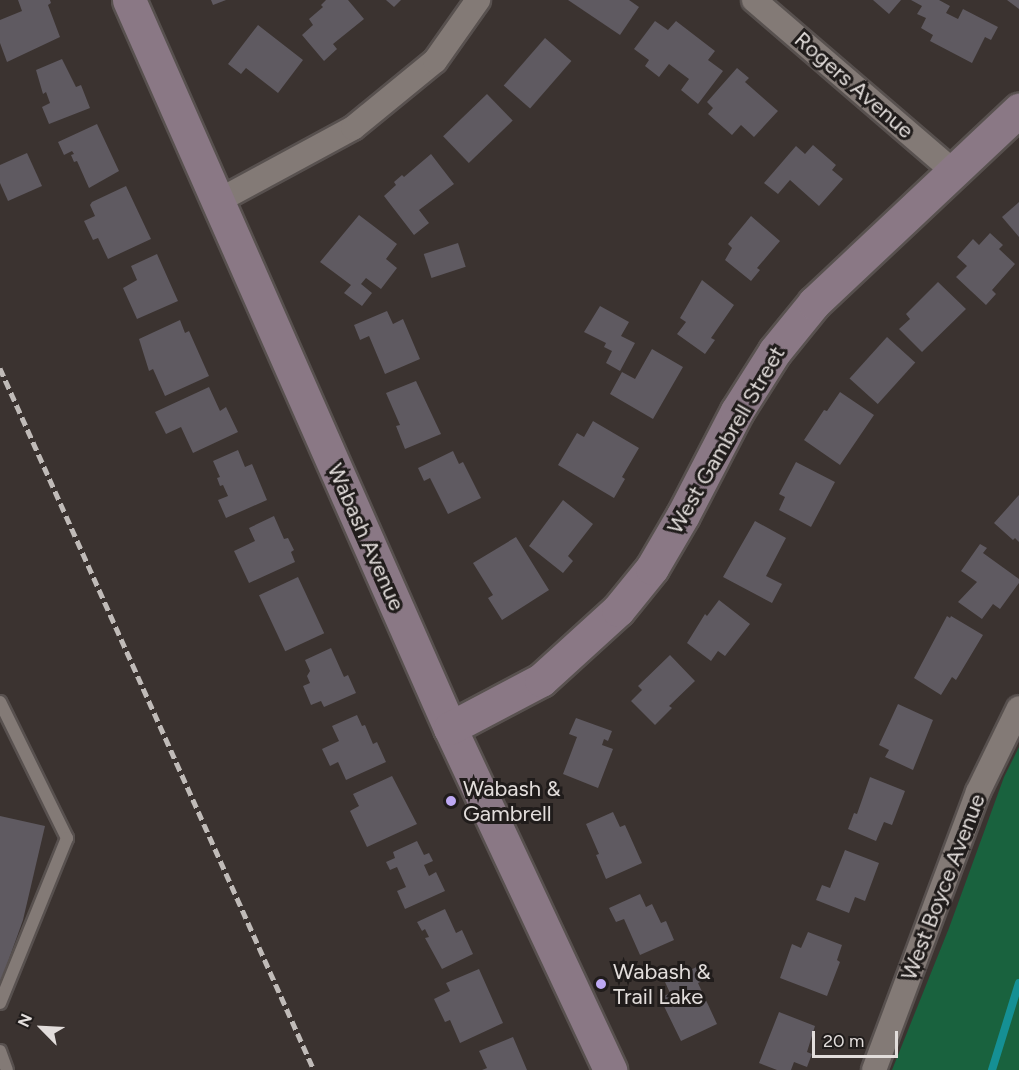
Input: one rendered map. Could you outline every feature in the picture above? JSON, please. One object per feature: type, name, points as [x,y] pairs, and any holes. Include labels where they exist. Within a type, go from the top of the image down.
[{"type":"main road","name":"Wabash Avenue","points":[[129,0],[450,728],[610,1070]]},
{"type":"main road","name":"West Gambrell Street","points":[[450,728],[541,680],[618,610],[652,568],[684,515],[738,411],[775,351],[813,303],[1019,110]]},
{"type":"street","points":[[218,201],[353,128],[435,61],[478,0]]},
{"type":"street","name":"Rogers Avenue","points":[[754,0],[953,171]]},
{"type":"street","name":"West Boyce Avenue","points":[[874,1070],[978,792],[1019,708]]},
{"type":"lane","points":[[0,702],[67,838],[0,1003]]},
{"type":"lane","points":[[0,1051],[7,1070]]},
{"type":"green space","points":[[1019,747],[1019,1070],[892,1070],[949,928],[1004,777]]},
{"type":"building","points":[[18,0],[50,0],[51,3],[48,5],[60,37],[7,62],[0,43],[0,20],[22,11]]},
{"type":"building","points":[[211,0],[226,0],[213,5]]},
{"type":"building","points":[[326,0],[348,0],[364,19],[333,44],[337,49],[324,61],[302,35],[313,25],[309,19],[323,7],[321,5]]},
{"type":"building","points":[[386,0],[401,0],[394,7]]},
{"type":"building","points":[[568,0],[629,0],[639,7],[620,35]]},
{"type":"building","points":[[873,0],[901,0],[889,14]]},
{"type":"building","points":[[911,0],[939,0],[950,6],[946,13],[958,19],[963,9],[998,27],[991,40],[985,37],[972,63],[930,41],[933,35],[921,28],[926,18],[917,14],[922,6]]},
{"type":"building","points":[[1007,0],[1019,0],[1019,9]]},
{"type":"building","points":[[655,21],[668,30],[676,21],[715,51],[708,60],[723,71],[698,104],[681,90],[689,79],[669,64],[659,77],[645,66],[649,60],[634,49]]},
{"type":"building","points":[[258,25],[303,60],[278,93],[246,68],[241,74],[228,64]]},
{"type":"building","points":[[545,38],[571,61],[530,109],[504,86]]},
{"type":"building","points":[[62,59],[76,87],[81,85],[90,108],[49,124],[42,107],[50,103],[46,92],[43,94],[36,70]]},
{"type":"building","points":[[737,68],[749,78],[745,82],[778,111],[754,137],[741,125],[732,135],[708,114],[713,108],[707,102]]},
{"type":"building","points":[[487,94],[513,121],[469,163],[443,136]]},
{"type":"building","points":[[97,124],[119,171],[89,188],[77,161],[74,162],[72,151],[64,155],[58,142]]},
{"type":"building","points":[[813,145],[836,165],[832,170],[843,179],[819,206],[790,180],[778,194],[764,183],[796,146],[805,154]]},
{"type":"building","points":[[27,153],[42,186],[8,201],[0,183],[0,165]]},
{"type":"building","points":[[431,154],[454,184],[419,210],[429,223],[414,235],[384,196],[396,185],[394,182],[402,175],[404,177]]},
{"type":"building","points":[[126,186],[151,239],[108,259],[98,238],[93,240],[84,221],[95,216],[90,205],[92,202]]},
{"type":"building","points":[[1019,202],[1019,237],[1002,217]]},
{"type":"building","points":[[359,215],[397,244],[386,259],[397,268],[381,289],[366,278],[361,284],[372,293],[362,306],[344,293],[351,285],[320,262]]},
{"type":"building","points":[[751,216],[780,241],[757,268],[760,270],[751,281],[725,260],[732,248],[728,244]]},
{"type":"building","points":[[990,233],[1003,245],[999,249],[1015,264],[992,290],[996,294],[986,305],[956,277],[967,266],[957,257],[973,239],[979,245]]},
{"type":"building","points":[[458,243],[466,267],[431,278],[424,254]]},
{"type":"building","points":[[157,254],[178,301],[137,319],[123,288],[137,280],[131,266]]},
{"type":"building","points":[[702,280],[734,305],[711,338],[715,340],[705,354],[677,334],[686,322],[680,318]]},
{"type":"building","points":[[938,282],[966,309],[922,352],[899,329],[910,319],[906,314]]},
{"type":"building","points":[[600,306],[629,322],[621,336],[635,343],[620,371],[606,363],[612,351],[604,347],[606,343],[584,332]]},
{"type":"building","points":[[387,311],[393,324],[403,319],[420,359],[385,374],[369,336],[360,340],[354,325]]},
{"type":"building","points":[[180,320],[185,333],[189,331],[209,376],[165,396],[153,369],[149,371],[139,339]]},
{"type":"building","points":[[887,337],[915,362],[878,404],[850,379]]},
{"type":"building","points":[[652,349],[683,367],[653,419],[610,394],[622,372],[635,379]]},
{"type":"building","points":[[416,381],[441,434],[405,449],[396,426],[400,425],[386,393]]},
{"type":"building","points":[[209,387],[220,411],[226,407],[238,432],[193,453],[181,427],[166,434],[155,412]]},
{"type":"building","points":[[840,392],[874,415],[840,465],[804,440],[824,410],[827,411]]},
{"type":"building","points":[[593,421],[639,448],[622,477],[625,479],[614,498],[558,465],[577,433],[584,437]]},
{"type":"building","points":[[238,450],[245,467],[252,464],[267,500],[226,518],[218,500],[228,496],[223,485],[220,486],[217,478],[220,477],[213,461]]},
{"type":"building","points":[[453,451],[459,464],[463,462],[481,498],[448,514],[430,478],[424,481],[418,468]]},
{"type":"building","points":[[796,462],[835,482],[811,527],[779,510],[785,497],[779,494]]},
{"type":"building","points":[[1019,495],[1019,542],[1015,538],[1013,540],[994,523]]},
{"type":"building","points":[[563,500],[593,524],[568,556],[573,561],[563,573],[529,546]]},
{"type":"building","points":[[274,516],[284,539],[288,538],[294,550],[291,552],[295,562],[249,583],[234,551],[255,541],[249,528]]},
{"type":"building","points":[[755,521],[786,538],[766,576],[782,584],[772,603],[723,577]]},
{"type":"building","points":[[516,537],[549,590],[502,620],[488,598],[493,595],[473,563]]},
{"type":"building","points":[[980,544],[987,548],[983,553],[1019,579],[1019,583],[1000,609],[993,604],[982,619],[958,602],[977,582],[961,571]]},
{"type":"building","points":[[298,577],[324,633],[285,651],[259,595]]},
{"type":"building","points":[[719,600],[750,624],[725,656],[718,651],[711,661],[687,643],[705,614],[707,616]]},
{"type":"building","points":[[947,616],[950,618],[951,616],[983,635],[956,680],[952,677],[941,695],[914,678]]},
{"type":"building","points":[[331,648],[344,677],[348,675],[356,693],[324,707],[321,701],[311,705],[303,686],[310,683],[307,676],[310,671],[305,660]]},
{"type":"building","points":[[670,655],[695,681],[669,706],[672,708],[655,725],[631,701],[642,690],[638,686]]},
{"type":"building","points":[[898,704],[933,720],[913,770],[885,757],[889,750],[879,745]]},
{"type":"building","points":[[357,715],[362,726],[365,725],[373,744],[377,742],[386,762],[346,780],[338,762],[330,766],[322,749],[339,741],[332,726]]},
{"type":"building","points":[[576,718],[612,731],[608,741],[604,739],[602,745],[613,749],[598,788],[563,774],[577,737],[569,734]]},
{"type":"building","points":[[392,776],[417,824],[367,847],[350,811],[359,806],[353,794]]},
{"type":"building","points":[[870,777],[905,791],[892,825],[884,822],[876,841],[848,829],[854,813],[857,814]]},
{"type":"building","points":[[613,812],[620,827],[625,825],[642,863],[606,879],[596,855],[599,854],[586,824]]},
{"type":"building","points":[[0,816],[45,826],[23,920],[0,984]]},
{"type":"building","points":[[417,841],[424,855],[429,853],[433,861],[424,865],[429,876],[436,872],[445,891],[405,909],[397,891],[406,887],[397,867],[390,870],[386,862],[395,858],[393,852]]},
{"type":"building","points":[[845,850],[879,863],[865,901],[855,897],[849,913],[816,900],[822,885],[830,888]]},
{"type":"building","points":[[640,894],[646,907],[652,904],[661,923],[666,921],[674,940],[640,955],[624,919],[616,922],[609,908]]},
{"type":"building","points":[[445,909],[456,933],[462,930],[473,954],[442,969],[425,938],[429,937],[425,929],[422,931],[417,922]]},
{"type":"building","points":[[808,932],[842,945],[837,960],[840,962],[827,996],[780,978],[792,944],[801,948]]},
{"type":"building","points":[[705,963],[711,977],[698,983],[717,1024],[681,1041],[660,998],[670,993],[665,982]]},
{"type":"building","points":[[479,969],[503,1023],[460,1043],[450,1020],[445,1022],[434,999],[450,991],[446,983]]},
{"type":"building","points":[[779,1012],[815,1026],[807,1052],[812,1054],[807,1067],[794,1062],[791,1070],[777,1070],[759,1063]]},
{"type":"building","points":[[513,1037],[527,1070],[482,1070],[487,1068],[479,1051]]},
{"type":"waterway","points":[[992,1070],[1019,983]]},
{"type":"railway","points":[[0,368],[314,1070]]},
{"type":"place","name":"Wabash & Gambrell","points":[[451,801]]},
{"type":"place","name":"Wabash & Trail Lake","points":[[601,984]]}]
